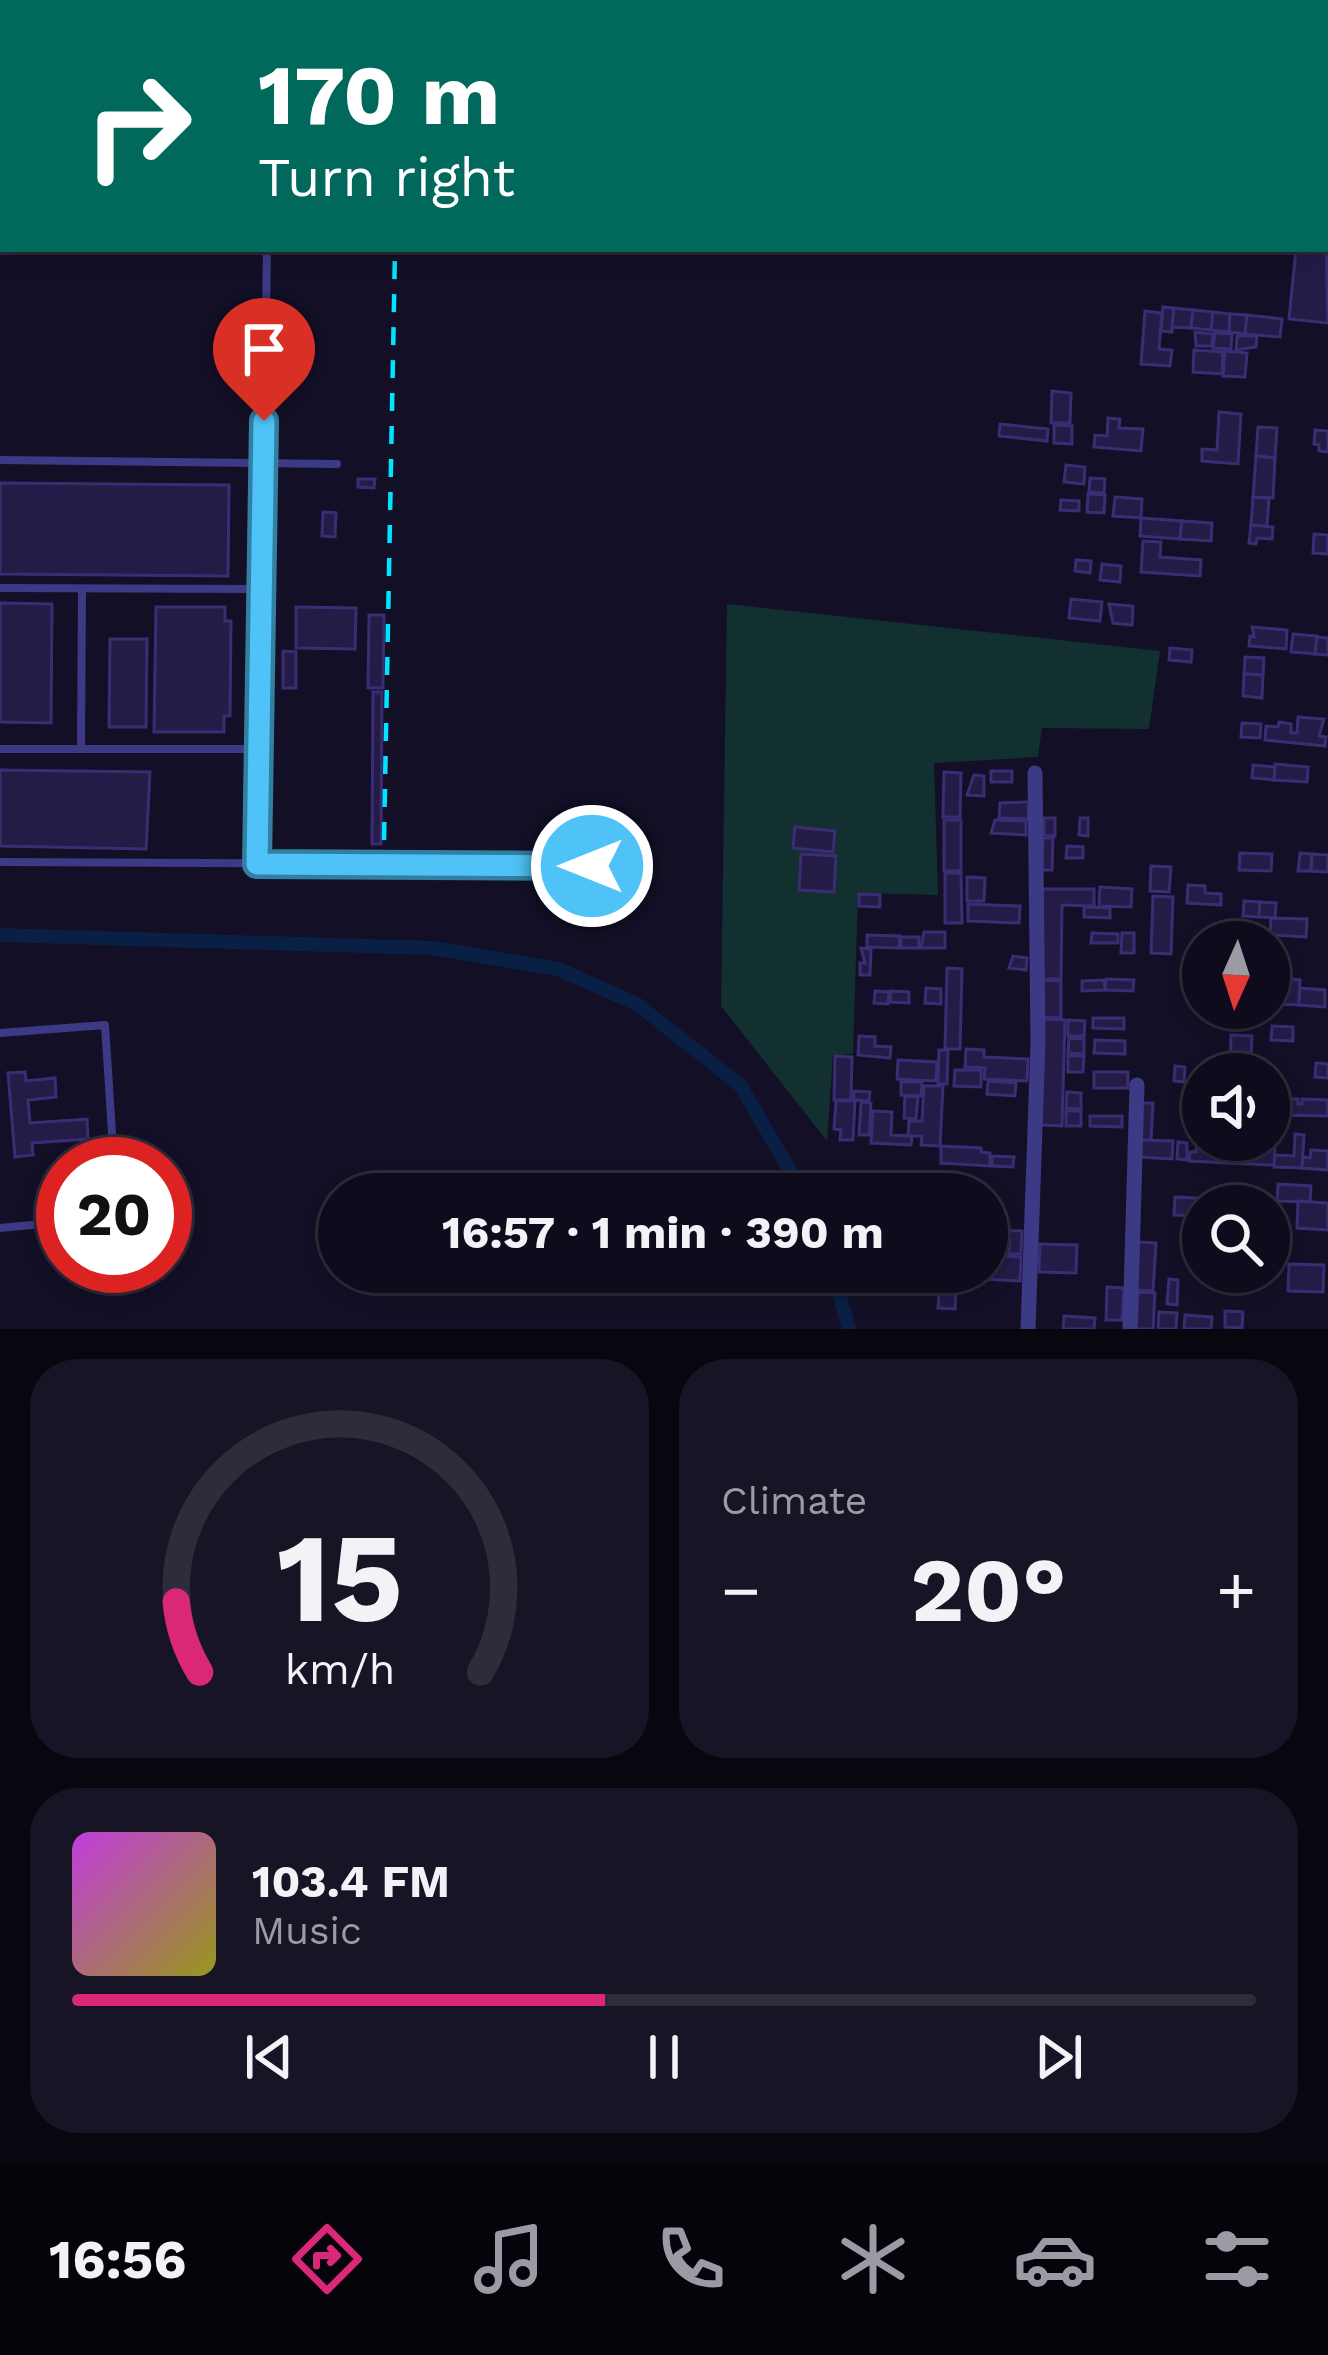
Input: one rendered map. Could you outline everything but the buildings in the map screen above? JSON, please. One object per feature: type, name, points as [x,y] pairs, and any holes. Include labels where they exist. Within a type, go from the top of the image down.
[{"type":"street","points":[[1028,1329],[1038,1043],[1035,773]]},
{"type":"street","points":[[1130,1329],[1137,1085]]},
{"type":"lane","points":[[257,864],[267,252]]},
{"type":"lane","points":[[0,460],[337,464]]},
{"type":"lane","points":[[0,588],[262,589]]},
{"type":"lane","points":[[81,749],[82,589]]},
{"type":"lane","points":[[0,749],[259,749]]},
{"type":"lane","points":[[0,862],[592,866]]},
{"type":"lane","points":[[0,1033],[105,1025],[112,1137]]},
{"type":"lane","points":[[0,1228],[36,1225]]},
{"type":"green space","points":[[727,604],[1160,651],[1149,729],[1042,728],[1038,757],[934,763],[938,895],[858,893],[853,1054],[833,1055],[827,1141],[721,1006]]},
{"type":"waterway","points":[[0,935],[433,948],[558,969],[637,1004],[740,1085],[792,1173]]},
{"type":"waterway","points":[[839,1293],[849,1329]]},
{"type":"railway","points":[[384,840],[395,252]]},
{"type":"route","points":[[264,421],[257,864],[592,866]]}]
